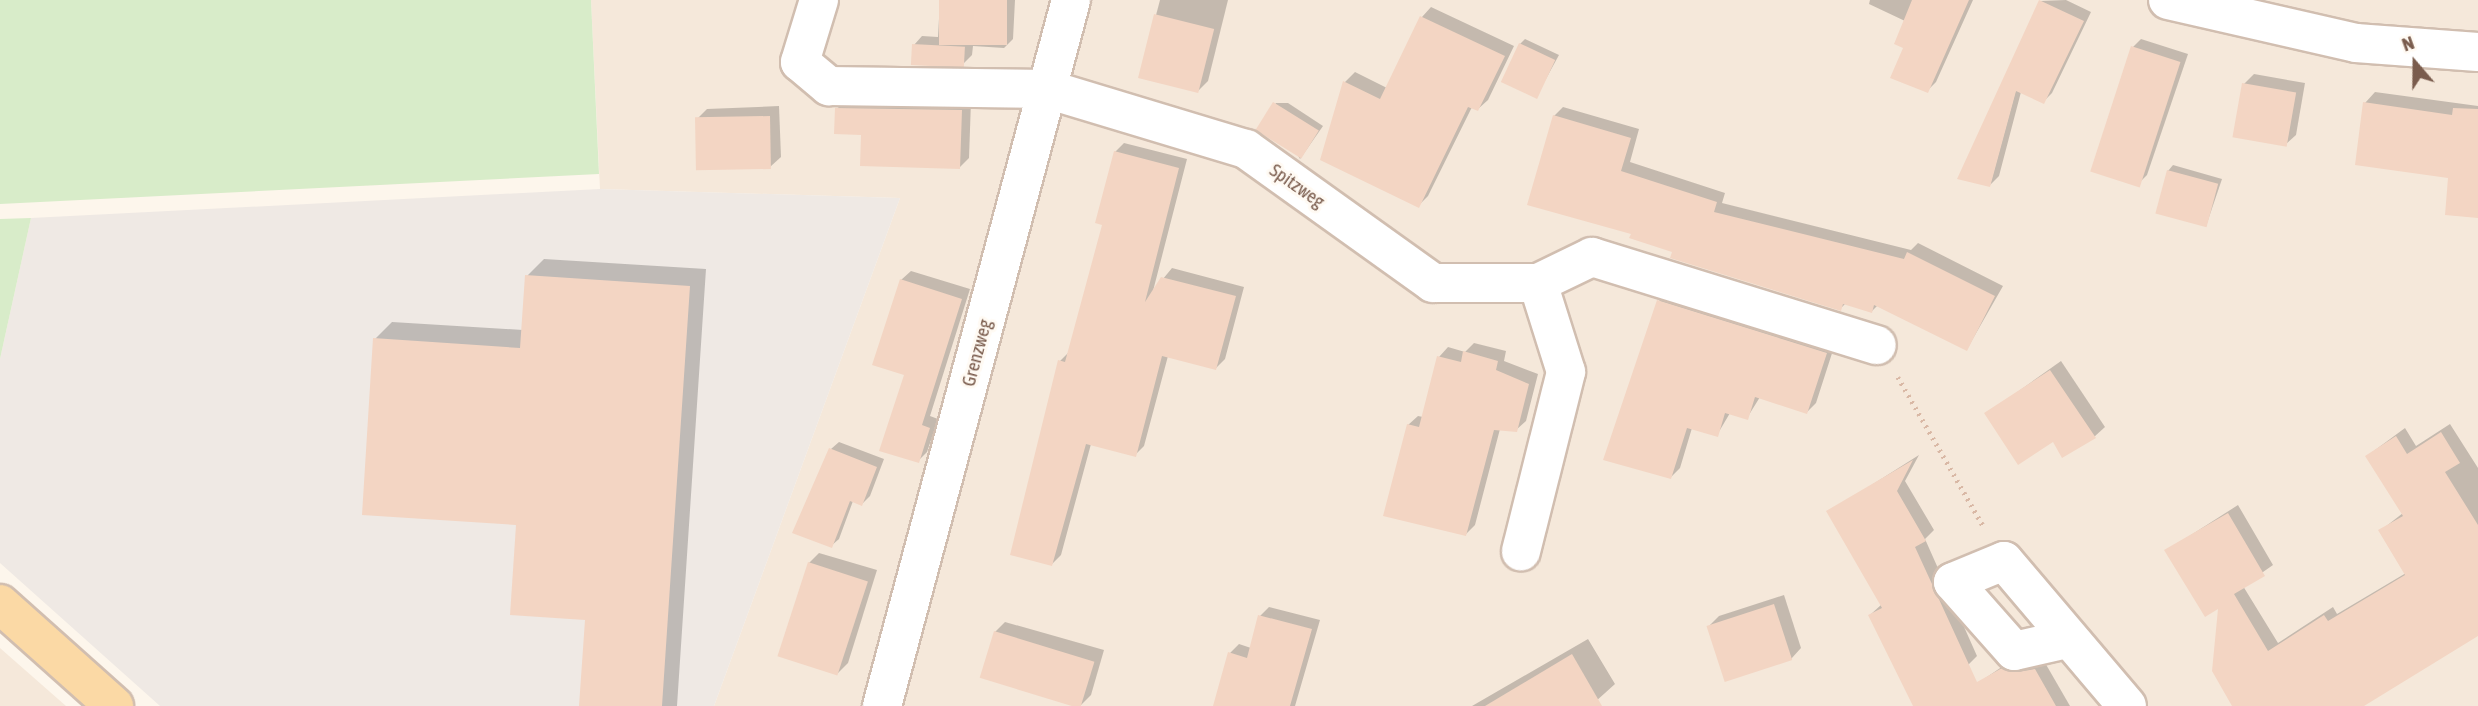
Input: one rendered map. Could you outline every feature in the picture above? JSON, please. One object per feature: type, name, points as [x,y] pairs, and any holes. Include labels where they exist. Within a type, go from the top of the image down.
[{"type":"main road","points":[[0,604],[114,706]]},
{"type":"street","name":"Spitzweg","points":[[819,0],[800,62],[829,86],[1047,89],[1246,149],[1433,283],[1538,283],[1592,257],[1877,345]]},
{"type":"street","name":"Grenzweg","points":[[882,706],[1071,0]]},
{"type":"street","points":[[2168,0],[2356,43],[2478,52]]},
{"type":"street","points":[[1521,551],[1566,372],[1538,283]]},
{"type":"street","points":[[2067,639],[2014,651],[1953,582],[2004,561],[2067,639],[2127,706]]},
{"type":"path","points":[[1877,345],[2004,561]]},
{"type":"shaded area","points":[[591,0],[2478,0],[2478,706],[714,706],[900,198],[600,189]]},
{"type":"shaded area","points":[[600,189],[900,198],[714,706],[160,706],[0,563],[0,359],[31,218]]},
{"type":"shaded area","points":[[0,648],[66,706],[0,706]]},
{"type":"green space","points":[[0,0],[591,0],[599,174],[0,204]]},
{"type":"green space","points":[[31,218],[0,359],[0,219]]},
{"type":"building","points":[[939,0],[1007,0],[1007,45],[939,45]]},
{"type":"building","points":[[1912,0],[1969,0],[1928,93],[1890,78],[1903,48],[1894,44]]},
{"type":"building","points":[[2039,0],[2084,21],[2044,104],[2016,91],[1990,187],[1957,179]]},
{"type":"building","points":[[1154,14],[1214,29],[1198,93],[1138,78]]},
{"type":"building","points":[[1420,16],[1505,56],[1478,111],[1468,107],[1419,208],[1320,160],[1343,81],[1380,99]]},
{"type":"building","points":[[1519,43],[1555,60],[1537,99],[1501,82]]},
{"type":"building","points":[[912,44],[965,47],[964,68],[911,65]]},
{"type":"building","points":[[2131,46],[2180,62],[2140,188],[2090,172]]},
{"type":"building","points":[[2242,83],[2296,93],[2287,147],[2232,137]]},
{"type":"building","points":[[1273,102],[1319,131],[1301,159],[1256,130]]},
{"type":"building","points":[[2363,102],[2452,115],[2453,108],[2478,109],[2478,218],[2445,215],[2448,178],[2355,165]]},
{"type":"building","points":[[835,108],[962,110],[960,169],[860,166],[861,135],[834,134]]},
{"type":"building","points":[[1553,115],[1631,138],[1621,171],[1717,202],[1714,212],[1904,259],[1907,252],[1995,296],[1967,351],[1874,305],[1872,313],[1843,304],[1841,311],[1670,258],[1672,252],[1629,238],[1631,234],[1527,205]]},
{"type":"building","points":[[770,116],[771,169],[696,170],[695,117]]},
{"type":"building","points":[[1114,151],[1179,168],[1145,302],[1161,277],[1236,296],[1216,370],[1162,356],[1136,457],[1086,444],[1052,566],[1010,555],[1058,360],[1065,362],[1102,225],[1095,223]]},
{"type":"building","points":[[2167,170],[2218,184],[2207,227],[2155,213]]},
{"type":"building","points":[[525,275],[690,286],[662,706],[579,706],[585,620],[510,615],[516,525],[362,515],[373,338],[520,348]]},
{"type":"building","points":[[900,279],[962,299],[922,425],[930,428],[919,463],[879,451],[904,375],[872,365]]},
{"type":"building","points":[[1657,300],[1827,353],[1807,414],[1755,397],[1748,420],[1725,413],[1718,437],[1687,428],[1671,479],[1603,460]]},
{"type":"building","points":[[1463,351],[1498,361],[1496,370],[1529,384],[1517,432],[1494,430],[1466,536],[1383,516],[1407,424],[1419,427],[1437,356],[1461,362]]},
{"type":"building","points":[[2050,370],[2096,438],[2062,458],[2053,442],[2018,465],[1984,413]]},
{"type":"building","points":[[2441,432],[2460,463],[2445,472],[2478,525],[2478,636],[2364,706],[2232,706],[2212,671],[2218,609],[2205,617],[2164,550],[2228,513],[2265,576],[2234,594],[2268,651],[2324,615],[2328,621],[2405,575],[2378,530],[2403,516],[2365,456],[2396,436],[2407,454]]},
{"type":"building","points":[[829,448],[877,467],[862,506],[850,501],[832,548],[792,533]]},
{"type":"building","points":[[1913,460],[1897,491],[1926,541],[1915,547],[1977,682],[2002,668],[2018,672],[2035,669],[2056,706],[1913,706],[1868,615],[1882,608],[1826,511]]},
{"type":"building","points":[[808,562],[868,581],[837,676],[777,656]]},
{"type":"building","points":[[1774,604],[1792,660],[1725,682],[1706,626]]},
{"type":"building","points":[[1258,615],[1312,629],[1290,706],[1213,706],[1228,652],[1247,658]]},
{"type":"building","points":[[994,631],[1094,662],[1081,706],[1072,706],[980,678]]},
{"type":"building","points":[[1572,654],[1602,706],[1485,706]]}]
